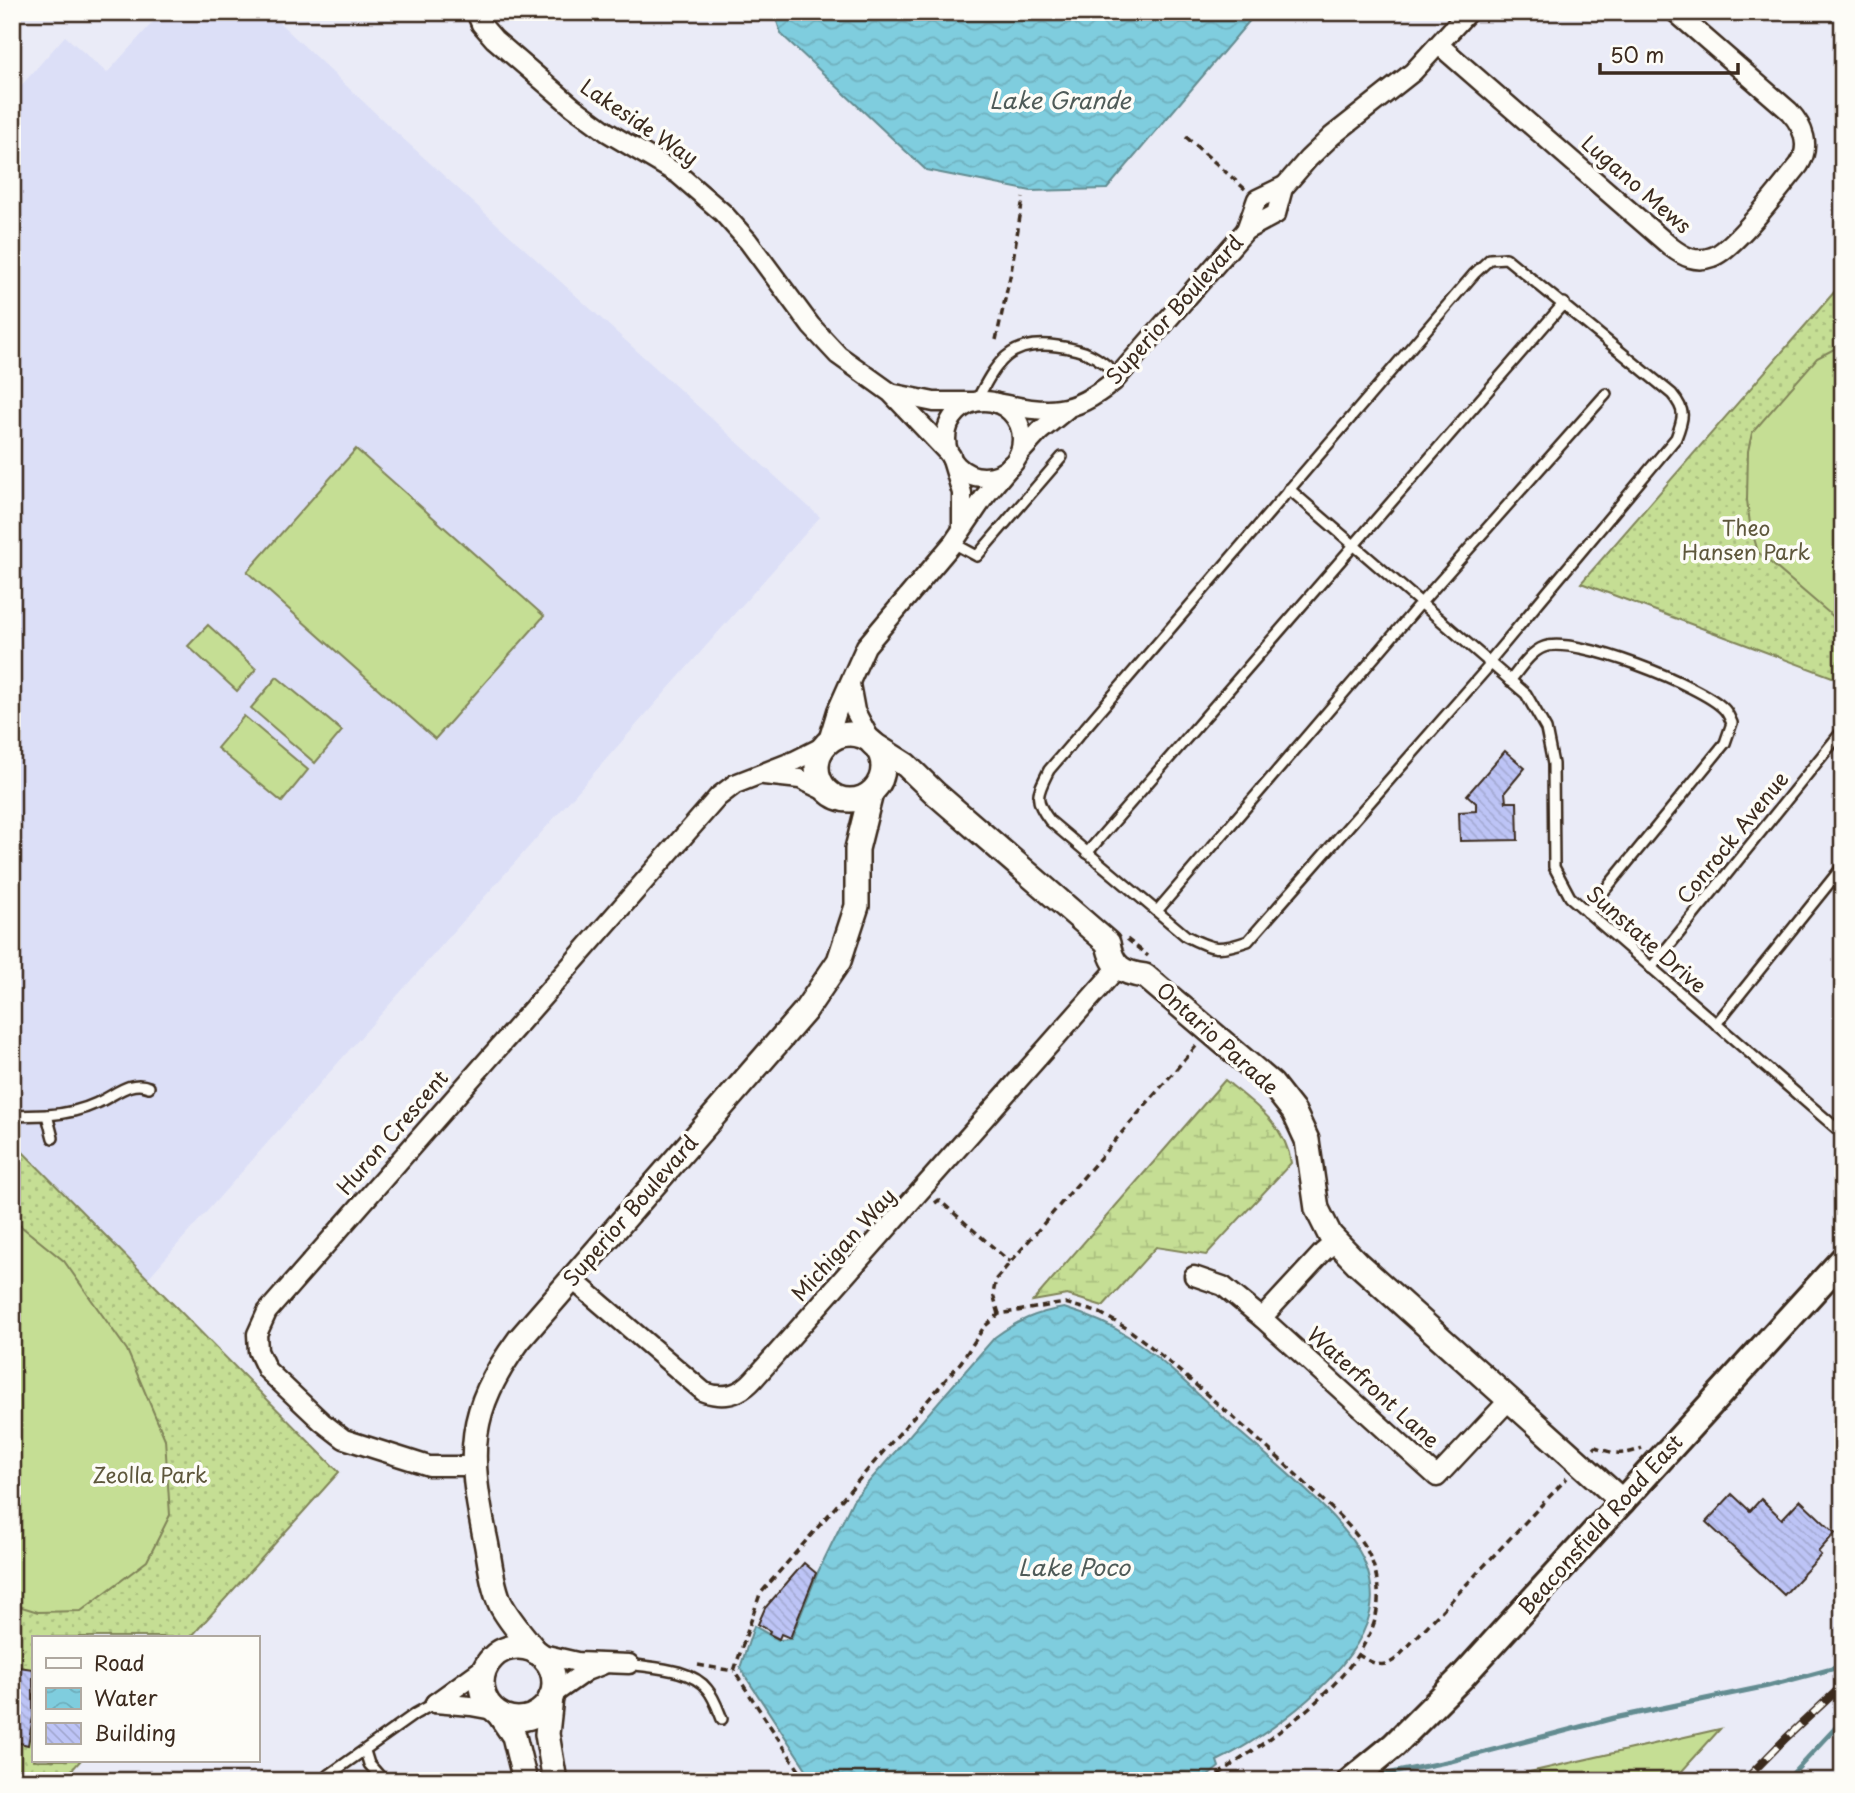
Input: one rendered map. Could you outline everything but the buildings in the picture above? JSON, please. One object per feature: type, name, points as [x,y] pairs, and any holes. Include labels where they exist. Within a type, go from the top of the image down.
[{"type":"main road","name":"Beaconsfield Road East","points":[[1350,1781],[1394,1745],[1463,1676],[1843,1259]]},
{"type":"street","name":"Lakeside Way","points":[[476,12],[481,24],[494,39],[573,107],[607,132],[678,174],[723,213],[811,326],[838,355],[891,393],[951,457]]},
{"type":"street","name":"Superior Boulevard","points":[[827,744],[837,711],[860,657],[874,635],[958,536],[990,490],[1040,431],[1067,409],[1089,399],[1119,376],[1246,230],[1255,201],[1262,195],[1284,186],[1318,149],[1401,83],[1468,12]]},
{"type":"street","name":"Lugano Mews","points":[[1439,45],[1671,247],[1689,258],[1704,259],[1717,256],[1731,245],[1799,166],[1805,143],[1799,123],[1789,111],[1675,12]]},
{"type":"street","name":"Lakeside Way","points":[[891,393],[934,402],[975,402]]},
{"type":"street","points":[[958,536],[962,493],[946,436],[951,421],[961,409],[975,402],[1067,409]]},
{"type":"street","points":[[951,457],[962,469],[975,475],[998,474],[1013,462],[1021,445],[1018,423],[1010,411],[996,403]]},
{"type":"street","points":[[850,684],[855,711],[880,754],[883,768],[880,782],[872,791]]},
{"type":"street","points":[[934,793],[912,784],[900,783],[872,791],[859,799],[845,800],[828,792],[820,781],[817,768],[820,755],[827,744],[839,736],[853,734],[873,743],[906,765],[934,793],[1108,943],[1111,958],[1119,967]]},
{"type":"street","name":"Huron Crescent","points":[[473,1466],[429,1466],[344,1439],[267,1370],[258,1351],[257,1334],[267,1312],[711,804],[729,787],[827,744]]},
{"type":"street","name":"Huron Crescent","points":[[761,774],[800,779],[828,792]]},
{"type":"street","name":"Superior Boulevard","points":[[537,1653],[507,1615],[498,1596],[477,1496],[473,1466],[479,1417],[493,1379],[519,1340],[805,1011],[839,961],[857,906],[857,849],[872,791]]},
{"type":"street","name":"Superior Boulevard","points":[[828,792],[844,817],[857,849]]},
{"type":"street","name":"Ontario Parade","points":[[1119,967],[1128,974],[1145,976],[1272,1084],[1294,1112],[1307,1140],[1317,1209],[1330,1235],[1357,1264],[1623,1502]]},
{"type":"street","name":"Michigan Way","points":[[572,1279],[700,1389],[721,1396],[740,1391],[763,1369],[915,1199],[1119,967]]},
{"type":"street","points":[[1262,1318],[1336,1241]]},
{"type":"street","name":"Waterfront Lane","points":[[1194,1276],[1223,1286],[1262,1318],[1437,1477],[1510,1399]]},
{"type":"street","name":"Superior Boulevard","points":[[487,1664],[497,1627],[498,1596]]},
{"type":"street","points":[[435,1703],[498,1653],[514,1647],[570,1661],[620,1664]]},
{"type":"street","points":[[537,1653],[547,1662],[553,1674],[547,1734],[555,1781]]},
{"type":"street","points":[[487,1664],[482,1678],[482,1690],[486,1701],[514,1735],[525,1781]]},
{"type":"street","points":[[435,1703],[471,1706],[512,1719],[527,1718],[543,1709],[552,1696],[586,1671],[620,1664]]},
{"type":"lane","points":[[1506,258],[1564,303],[1672,394],[1682,406],[1683,420],[1676,438],[1489,664],[1248,941],[1225,949],[1210,948],[1186,936],[1050,821],[1038,807],[1039,791],[1049,770],[1289,489],[1474,274],[1490,259],[1506,258]]},
{"type":"lane","points":[[1087,853],[1564,303]]},
{"type":"lane","points":[[975,402],[1004,359],[1028,345],[1042,344],[1085,351],[1097,357],[1119,376]]},
{"type":"lane","points":[[1157,911],[1420,604],[1606,394]]},
{"type":"lane","points":[[958,536],[977,556],[1062,457]]},
{"type":"lane","name":"Sunstate Drive","points":[[1289,489],[1526,694],[1546,729],[1553,764],[1554,867],[1570,897],[1843,1134]]},
{"type":"lane","points":[[1510,681],[1528,659],[1544,647],[1573,645],[1622,658],[1709,697],[1725,710],[1732,723],[1725,743],[1587,912]]},
{"type":"lane","name":"Conrock Avenue","points":[[1651,968],[1843,730]]},
{"type":"lane","points":[[1716,1024],[1843,866]]},
{"type":"lane","points":[[12,1116],[47,1115],[82,1109],[123,1088],[136,1085],[149,1087]]},
{"type":"lane","points":[[47,1115],[53,1138]]},
{"type":"lane","points":[[620,1664],[682,1674],[695,1679],[708,1690],[722,1719]]},
{"type":"lane","points":[[329,1775],[415,1714],[435,1703]]},
{"type":"lane","points":[[365,1751],[372,1769],[384,1781]]},
{"type":"path","points":[[1186,137],[1247,190]]},
{"type":"path","points":[[996,340],[1023,198]]},
{"type":"path","points":[[1127,938],[1147,956]]},
{"type":"path","points":[[999,1314],[993,1294],[996,1279],[1210,1031]]},
{"type":"path","points":[[734,1671],[760,1594],[961,1362],[984,1327],[999,1314],[1065,1303],[1093,1311],[1128,1328],[1150,1346],[1288,1467],[1360,1540],[1375,1573],[1378,1598],[1373,1626],[1357,1654],[1320,1699],[1209,1781]]},
{"type":"path","points":[[1357,1654],[1381,1665],[1392,1663],[1596,1447],[1613,1454],[1628,1454],[1644,1448]]},
{"type":"path","points":[[695,1664],[734,1671],[806,1781]]},
{"type":"shaded area","points":[[162,12],[268,12],[388,125],[820,517],[148,1278],[12,1141],[12,96],[65,36],[107,73]]},
{"type":"green space","name":"Theo Hansen Park","points":[[1843,282],[1843,681],[1581,583]]},
{"type":"green space","points":[[1838,347],[1843,351],[1843,622],[1836,619],[1758,552],[1747,500],[1748,451],[1752,433],[1817,358]]},
{"type":"green space","points":[[356,449],[544,616],[435,739],[247,572]]},
{"type":"green space","points":[[208,625],[256,669],[237,691],[188,646]]},
{"type":"green space","points":[[277,677],[342,731],[315,763],[251,708]]},
{"type":"green space","points":[[244,716],[308,770],[282,802],[217,748]]},
{"type":"green space","points":[[1225,1080],[1257,1106],[1275,1126],[1283,1137],[1291,1163],[1206,1255],[1156,1247],[1103,1306],[1067,1295],[1033,1301]]},
{"type":"green space","name":"Zeolla Park","points":[[12,1141],[339,1472],[192,1636],[32,1636],[32,1762],[79,1762],[62,1781],[12,1781]]},
{"type":"green space","points":[[12,1219],[64,1261],[127,1350],[165,1439],[170,1515],[147,1561],[81,1611],[38,1612],[12,1604]]},
{"type":"green space","points":[[1720,1729],[1673,1781],[1490,1781]]},
{"type":"water","name":"Lake Grande","points":[[774,12],[1257,12],[1107,189],[1031,191],[926,170],[781,34]]},
{"type":"water","name":"Lake Poco","points":[[1064,1308],[1107,1325],[1145,1348],[1287,1473],[1342,1527],[1364,1561],[1372,1594],[1370,1613],[1362,1635],[1348,1658],[1308,1700],[1261,1736],[1217,1761],[1219,1767],[1202,1781],[814,1781],[740,1668],[754,1626],[779,1640],[791,1639],[818,1572],[853,1500],[995,1337],[1028,1318]]},
{"type":"waterway","points":[[1377,1776],[1451,1761],[1614,1718],[1768,1686],[1843,1666]]},
{"type":"waterway","points":[[1786,1781],[1843,1720]]},
{"type":"railway","points":[[1744,1781],[1843,1685]]}]
